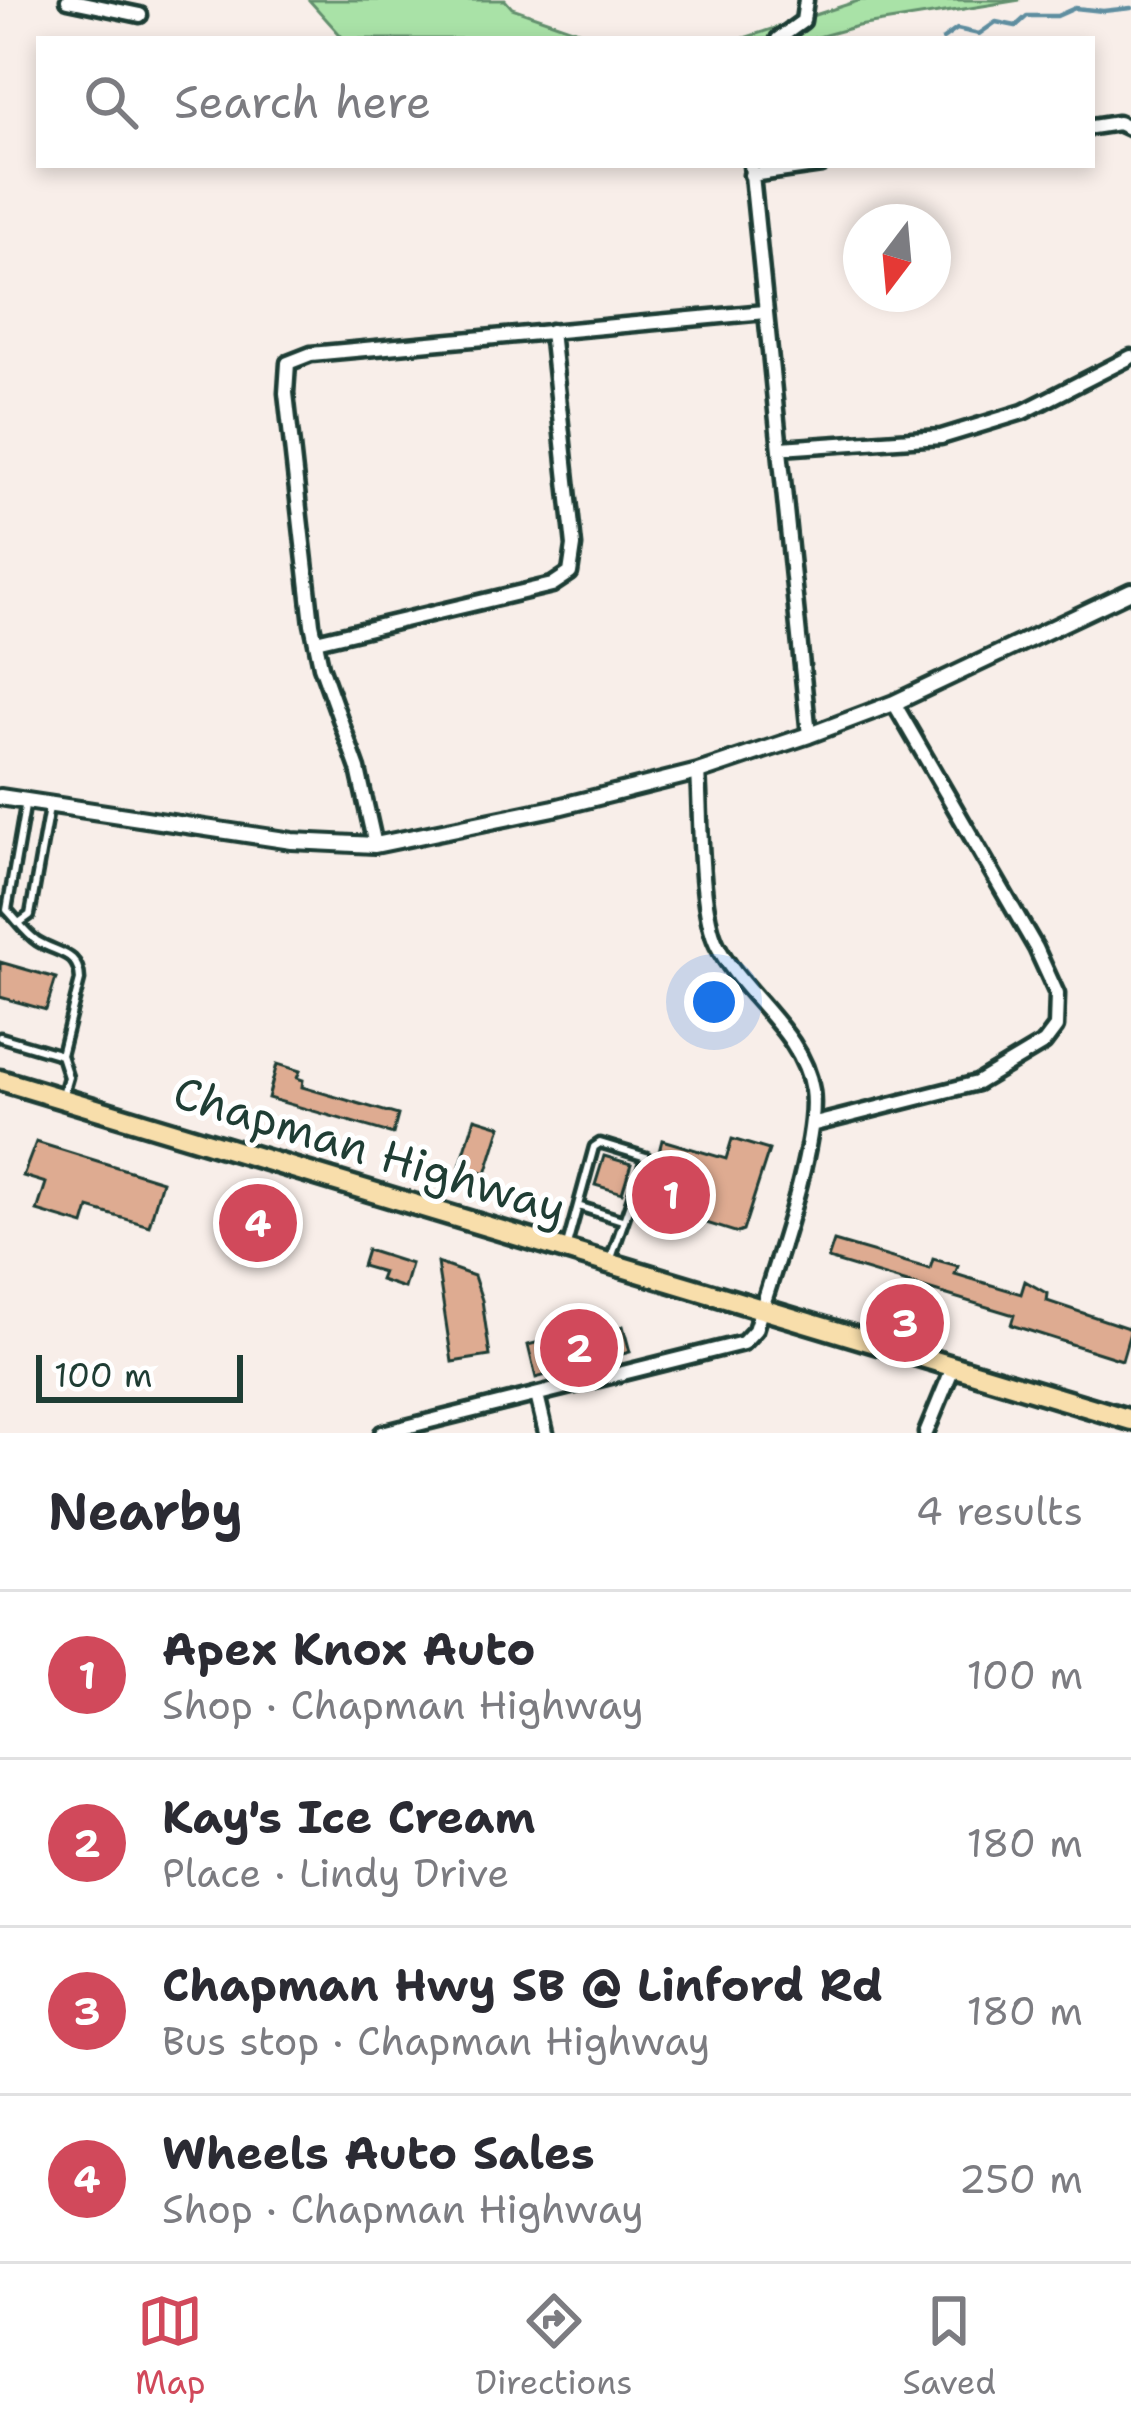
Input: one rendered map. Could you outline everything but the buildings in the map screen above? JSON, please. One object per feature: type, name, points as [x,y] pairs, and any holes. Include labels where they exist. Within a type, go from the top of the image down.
[{"type":"highway","name":"Chapman Highway","points":[[0,1080],[1131,1420]]},
{"type":"street","points":[[68,0],[140,15]]},
{"type":"street","points":[[782,36],[802,20],[806,0]]},
{"type":"street","points":[[1095,127],[1118,123],[1131,129]]},
{"type":"street","points":[[751,170],[809,735]]},
{"type":"street","points":[[375,845],[358,769],[316,641],[286,393],[288,363],[311,354],[765,312]]},
{"type":"street","points":[[316,641],[552,585],[570,573],[574,546],[551,331]]},
{"type":"street","points":[[781,448],[941,437],[1023,412],[1131,357]]},
{"type":"street","points":[[0,796],[292,841],[375,845],[467,828],[698,772],[809,735],[894,703],[1131,592]]},
{"type":"street","points":[[815,1124],[976,1083],[1044,1043],[1056,1027],[1057,994],[1036,948],[894,703]]},
{"type":"street","points":[[382,1433],[742,1343],[755,1330],[815,1124],[812,1086],[804,1064],[714,939],[698,772]]},
{"type":"street","points":[[926,1433],[954,1365]]},
{"type":"street","points":[[538,1395],[546,1433]]},
{"type":"lane","points":[[26,801],[7,910],[39,942],[76,960],[80,968],[61,1055],[68,1077],[62,1099]]},
{"type":"lane","points":[[20,923],[30,915],[50,805]]},
{"type":"lane","points":[[0,1037],[61,1055]]},
{"type":"lane","points":[[566,1249],[594,1147],[600,1143],[646,1157],[610,1262]]},
{"type":"lane","points":[[578,1206],[622,1220]]},
{"type":"green space","points":[[309,0],[505,0],[512,8],[592,36],[341,36]]},
{"type":"green space","points":[[861,0],[1020,0],[822,36],[750,36]]},
{"type":"waterway","points":[[947,36],[957,29],[979,34],[996,22],[1016,26],[1027,16],[1057,16],[1075,8],[1131,8]]},
{"type":"place","name":"Apex Knox Auto","points":[[671,1195]]},
{"type":"place","name":"Wheels Auto Sales","points":[[258,1223]]},
{"type":"place","name":"Chapman Hwy SB @ Linford Rd","points":[[905,1323]]},
{"type":"place","name":"Kay's Ice Cream","points":[[579,1348]]}]
